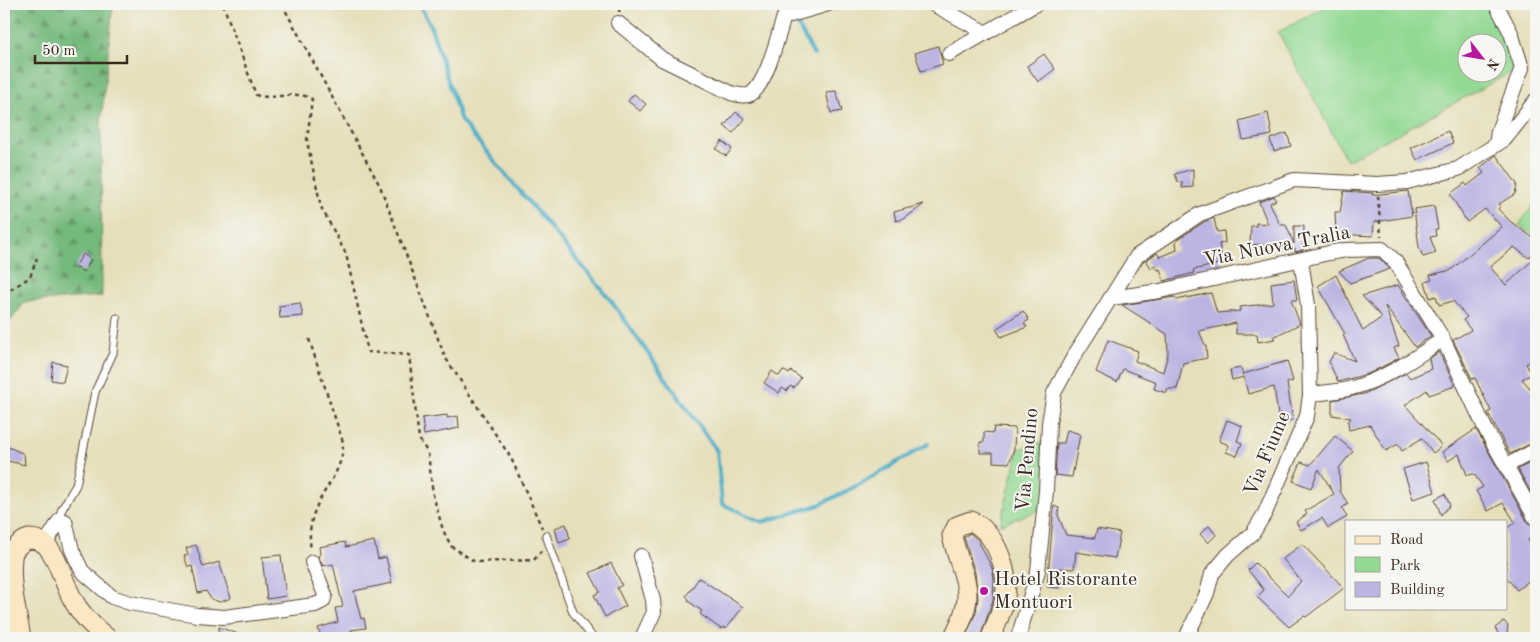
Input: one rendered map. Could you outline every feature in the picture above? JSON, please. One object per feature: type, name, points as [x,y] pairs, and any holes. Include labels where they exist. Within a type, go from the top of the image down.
[{"type":"main road","points":[[953,638],[966,607],[968,588],[952,536],[957,526],[971,521],[982,526],[998,552],[1005,577],[1004,600],[991,638]]},
{"type":"main road","points":[[21,638],[12,556],[18,546],[26,540],[34,539],[46,544],[73,599],[90,624],[107,638]]},
{"type":"street","points":[[618,23],[662,59],[732,94],[743,96],[751,94],[761,82],[784,17],[828,4]]},
{"type":"street","points":[[932,4],[986,33]]},
{"type":"street","points":[[949,54],[1036,4]]},
{"type":"street","points":[[1496,4],[1512,33],[1522,68],[1498,130],[1496,145]]},
{"type":"street","name":"Via Pendino","points":[[1018,638],[1038,571],[1054,393],[1074,356],[1137,256],[1200,214],[1294,180],[1377,184],[1407,182],[1458,169],[1505,139],[1536,100]]},
{"type":"street","name":"Via Nuova Tralia","points":[[1111,298],[1160,291],[1346,250],[1382,249],[1394,261],[1443,339],[1486,430],[1536,519]]},
{"type":"street","name":"Via Fiume","points":[[1186,638],[1207,593],[1212,574],[1228,555],[1253,533],[1265,513],[1307,416],[1310,395],[1308,305],[1301,261]]},
{"type":"street","points":[[1310,395],[1346,390],[1364,384],[1407,363],[1443,339]]},
{"type":"street","points":[[1506,466],[1536,450]]},
{"type":"street","points":[[46,544],[60,520],[65,521],[72,550],[82,571],[112,598],[197,615],[249,615],[315,605],[323,601],[325,595],[312,562]]},
{"type":"street","points":[[641,556],[653,600],[654,612],[642,638]]},
{"type":"lane","points":[[60,520],[61,511],[76,485],[95,392],[113,353],[117,318]]},
{"type":"lane","points":[[546,536],[573,612],[593,638]]},
{"type":"path","points":[[225,4],[224,7],[256,95],[264,98],[305,95],[312,99],[307,141],[321,207],[346,254],[368,352],[409,355],[419,439],[428,453],[432,495],[443,530],[451,546],[475,562],[534,560],[540,554],[541,544],[546,536],[511,458],[445,357],[380,186],[282,4]]},
{"type":"path","points":[[1377,184],[1382,249]]},
{"type":"path","points":[[4,294],[30,277],[36,258]]},
{"type":"path","points":[[309,339],[343,442],[344,455],[340,466],[317,502],[310,520],[308,534],[312,562]]},
{"type":"green space","points":[[4,4],[113,4],[101,123],[102,296],[25,302],[4,329]]},
{"type":"green space","points":[[1331,4],[1488,4],[1503,32],[1458,32],[1458,82],[1493,82],[1347,161],[1278,32]]},
{"type":"green space","points":[[1508,42],[1521,67],[1508,74]]},
{"type":"green space","points":[[1536,201],[1536,237],[1519,225]]},
{"type":"green space","points":[[1053,439],[1048,507],[1000,525],[1019,449]]},
{"type":"building","points":[[938,46],[943,64],[921,71],[915,53]]},
{"type":"building","points":[[1044,54],[1055,69],[1038,82],[1027,66]]},
{"type":"building","points":[[836,91],[842,111],[831,113],[826,92]]},
{"type":"building","points":[[634,94],[646,104],[640,111],[628,101]]},
{"type":"building","points":[[736,112],[745,119],[733,133],[724,126]]},
{"type":"building","points":[[1268,113],[1272,135],[1243,140],[1239,121]]},
{"type":"building","points":[[1448,131],[1453,143],[1417,160],[1411,148]]},
{"type":"building","points":[[1287,133],[1291,146],[1274,151],[1270,139]]},
{"type":"building","points":[[722,141],[732,149],[726,156],[716,149]]},
{"type":"building","points":[[1496,155],[1517,184],[1515,194],[1499,204],[1501,206],[1498,209],[1511,222],[1536,240],[1532,247],[1536,249],[1529,258],[1514,247],[1490,267],[1506,285],[1536,257],[1536,359],[1526,364],[1532,374],[1522,379],[1536,395],[1536,441],[1510,454],[1488,413],[1491,411],[1475,378],[1472,379],[1453,340],[1471,330],[1463,320],[1467,317],[1453,301],[1439,305],[1436,296],[1430,298],[1425,282],[1432,280],[1430,275],[1451,270],[1502,227],[1485,209],[1467,222],[1450,194],[1465,183],[1467,186],[1484,173],[1480,168]]},
{"type":"building","points":[[1193,169],[1193,187],[1182,188],[1182,182],[1178,182],[1175,174]]},
{"type":"building","points":[[1344,191],[1373,193],[1372,195],[1408,191],[1412,216],[1374,222],[1373,236],[1336,234],[1335,212],[1340,212]]},
{"type":"building","points":[[1274,196],[1276,200],[1270,203],[1280,225],[1286,225],[1294,244],[1294,226],[1304,226],[1303,250],[1295,252],[1295,248],[1250,244],[1251,226],[1256,226],[1256,223],[1268,224],[1259,202]]},
{"type":"building","points":[[924,204],[904,219],[896,221],[894,212]]},
{"type":"building","points":[[1434,206],[1438,229],[1435,229],[1436,236],[1430,237],[1436,253],[1423,257],[1419,247],[1414,209]]},
{"type":"building","points":[[1214,218],[1217,232],[1224,231],[1225,243],[1219,244],[1223,263],[1193,270],[1194,273],[1164,281],[1160,269],[1158,270],[1155,265],[1151,268],[1146,260],[1157,253],[1160,257],[1177,250],[1176,242],[1178,239],[1204,222]]},
{"type":"building","points":[[83,254],[91,260],[84,272],[75,267]]},
{"type":"building","points":[[1369,258],[1379,258],[1390,269],[1350,283],[1339,271]]},
{"type":"building","points":[[1336,275],[1363,331],[1382,317],[1362,296],[1398,285],[1431,336],[1415,347],[1385,306],[1399,346],[1394,348],[1399,358],[1370,373],[1338,382],[1329,362],[1334,353],[1355,361],[1343,335],[1345,334],[1318,286]]},
{"type":"building","points":[[1294,280],[1297,300],[1291,300],[1300,324],[1273,337],[1275,339],[1258,342],[1257,334],[1236,334],[1236,323],[1199,331],[1206,347],[1207,358],[1183,363],[1177,389],[1167,389],[1167,393],[1154,389],[1156,382],[1123,369],[1117,382],[1096,372],[1108,340],[1138,351],[1135,361],[1163,372],[1168,354],[1167,334],[1122,305],[1175,297],[1176,300],[1211,293],[1217,313],[1240,311],[1240,307],[1273,303],[1271,283]]},
{"type":"building","points":[[300,303],[303,316],[280,318],[279,306]]},
{"type":"building","points":[[1023,311],[1029,320],[1024,323],[1027,327],[1001,337],[996,329]]},
{"type":"building","points":[[1439,352],[1455,386],[1429,395],[1427,390],[1405,405],[1442,446],[1433,453],[1422,438],[1402,451],[1398,444],[1386,451],[1370,425],[1349,430],[1348,422],[1351,418],[1332,415],[1332,400],[1364,394],[1406,373],[1410,378],[1431,369],[1429,359]]},
{"type":"building","points":[[1287,361],[1293,381],[1287,383],[1293,420],[1279,422],[1274,387],[1248,394],[1244,377],[1232,380],[1230,370],[1241,368],[1243,376],[1243,374]]},
{"type":"building","points":[[53,362],[67,365],[63,382],[51,380]]},
{"type":"building","points":[[783,370],[789,374],[791,371],[801,378],[794,388],[790,386],[787,391],[782,388],[779,393],[764,383],[772,371],[779,376]]},
{"type":"building","points":[[447,415],[447,418],[458,416],[459,428],[424,435],[422,418]]},
{"type":"building","points":[[1227,420],[1242,426],[1237,441],[1242,443],[1237,456],[1226,452],[1229,445],[1219,441]]},
{"type":"building","points":[[994,427],[1015,428],[1014,449],[1009,463],[993,462],[993,453],[980,453],[980,442],[984,442],[984,432],[993,433]]},
{"type":"building","points":[[1476,429],[1528,523],[1536,530],[1536,534],[1528,540],[1536,551],[1536,585],[1530,580],[1517,590],[1508,579],[1508,527],[1515,522],[1503,503],[1488,511],[1476,491],[1483,487],[1474,474],[1467,475],[1459,454],[1448,461],[1442,452]]},
{"type":"building","points":[[1067,430],[1080,434],[1072,477],[1055,475],[1057,443],[1064,443]]},
{"type":"building","points":[[1335,436],[1353,451],[1339,468],[1340,491],[1348,504],[1342,508],[1347,517],[1328,528],[1322,518],[1301,530],[1296,522],[1307,514],[1305,511],[1334,494],[1319,469],[1311,488],[1293,481],[1301,462],[1310,465]]},
{"type":"building","points":[[4,445],[24,454],[25,465],[4,460]]},
{"type":"building","points":[[1536,460],[1536,496],[1533,496],[1518,469]]},
{"type":"building","points":[[1426,462],[1435,492],[1413,499],[1403,469]]},
{"type":"building","points":[[1445,494],[1450,505],[1441,515],[1435,499]]},
{"type":"building","points":[[1054,506],[1059,508],[1058,515],[1066,535],[1095,538],[1097,529],[1120,533],[1115,558],[1076,552],[1074,569],[1061,568],[1059,588],[1047,587]]},
{"type":"building","points":[[566,524],[570,539],[559,543],[555,528]]},
{"type":"building","points":[[1209,526],[1216,535],[1208,543],[1200,534]]},
{"type":"building","name":"Hotel Ristorante Montuori","points":[[970,533],[978,540],[992,568],[994,579],[993,600],[980,638],[965,638],[976,612],[978,598],[975,573],[964,537]]},
{"type":"building","points":[[374,541],[378,559],[386,557],[392,583],[354,591],[361,619],[364,618],[366,628],[351,630],[354,638],[321,638],[318,628],[338,622],[335,608],[343,607],[333,564],[323,566],[318,556],[320,554],[319,547],[345,542],[346,547]]},
{"type":"building","points":[[1302,544],[1344,588],[1306,617],[1304,616],[1289,627],[1257,597],[1264,590],[1248,570],[1255,563],[1288,596],[1301,581],[1283,559]]},
{"type":"building","points":[[196,545],[203,567],[219,562],[231,598],[220,602],[211,599],[206,591],[198,593],[192,566],[188,567],[184,556],[188,555],[186,548]]},
{"type":"building","points":[[281,555],[286,596],[267,599],[262,557]]},
{"type":"building","points":[[611,563],[622,585],[617,588],[626,606],[605,617],[594,595],[600,592],[590,573]]},
{"type":"building","points":[[699,578],[743,607],[726,629],[723,627],[721,629],[700,614],[702,611],[688,601],[689,599],[686,596]]},
{"type":"building","points":[[1504,621],[1508,626],[1507,634],[1501,638],[1495,628]]},
{"type":"building","points":[[219,627],[246,637],[246,638],[218,638]]},
{"type":"waterway","points":[[419,4],[430,24],[461,121],[609,298],[717,451],[722,504],[762,522],[819,505],[866,481],[928,444]]},
{"type":"waterway","points":[[774,4],[785,14]]},
{"type":"waterway","points":[[790,18],[797,24],[814,55]]},
{"type":"place","name":"Hotel Ristorante Montuori","points":[[984,591]]}]
